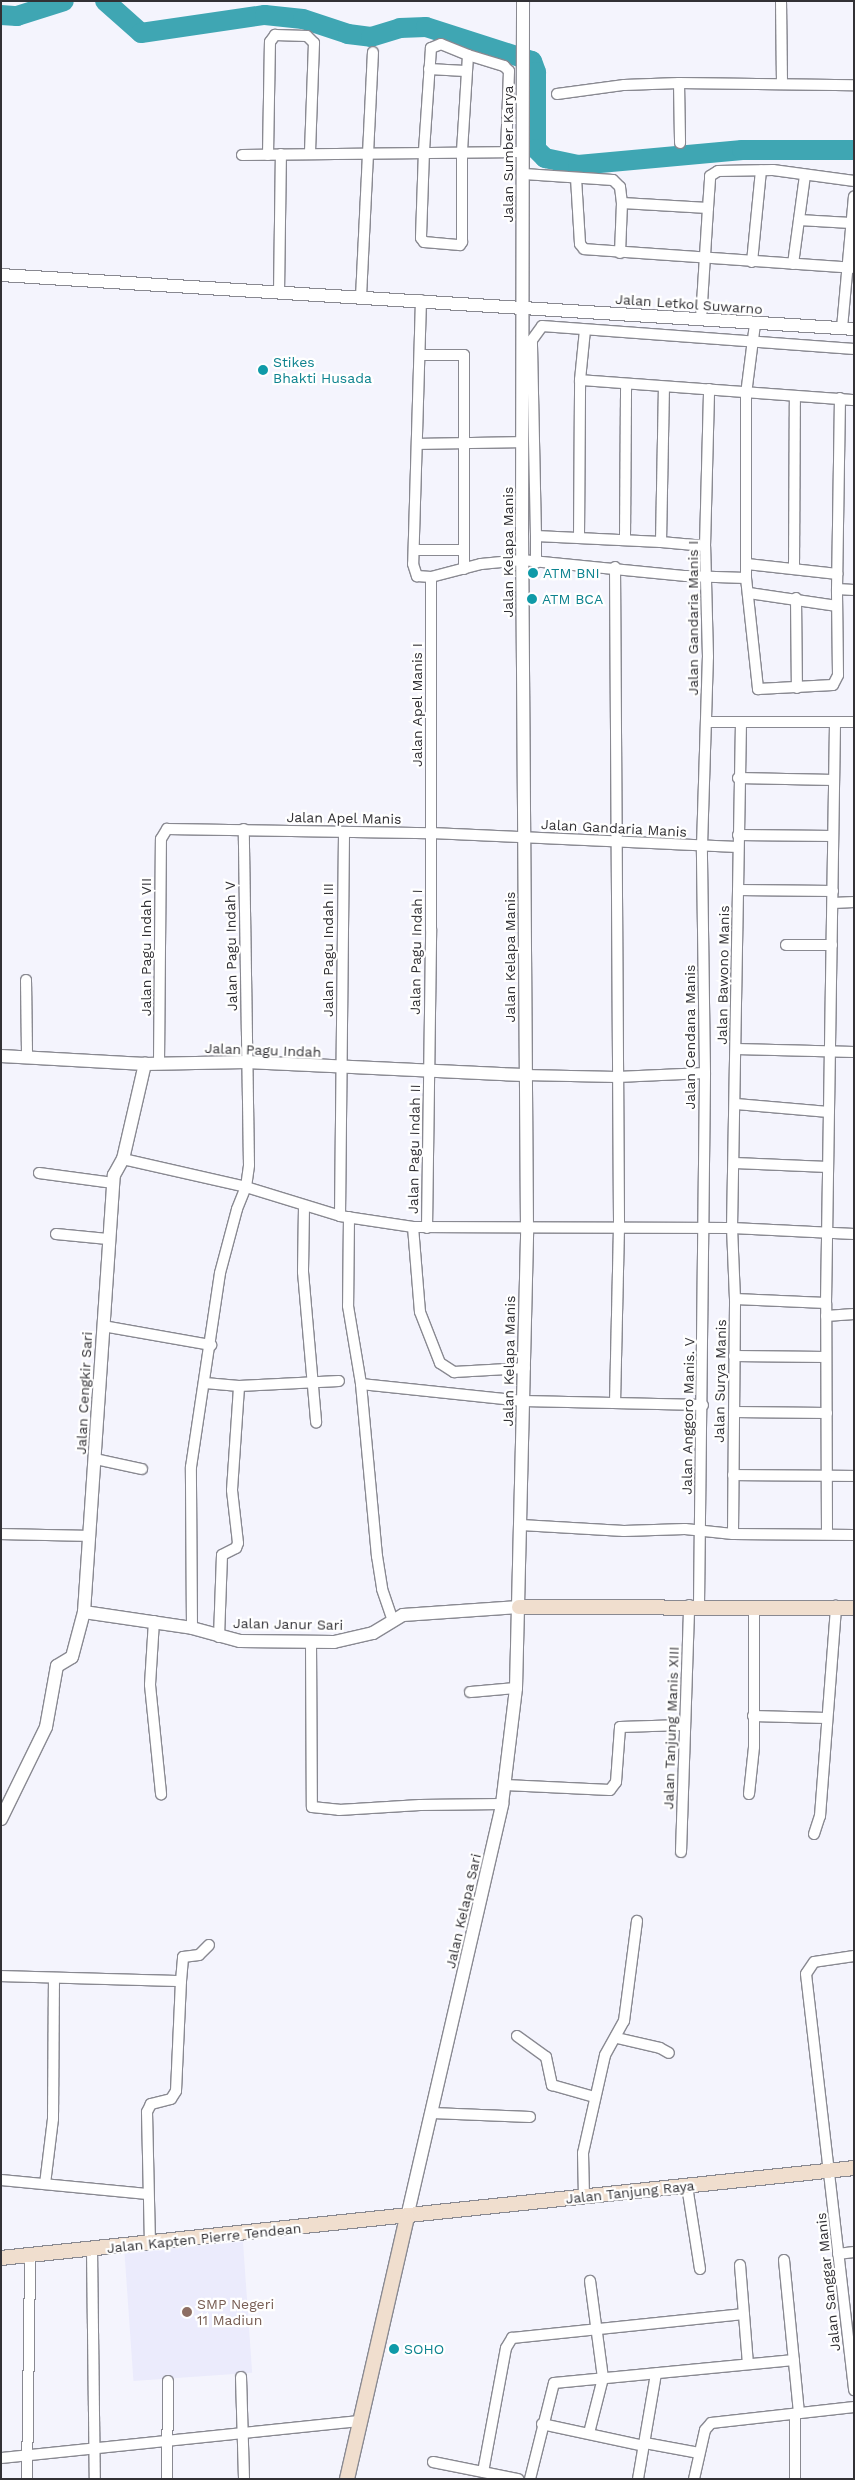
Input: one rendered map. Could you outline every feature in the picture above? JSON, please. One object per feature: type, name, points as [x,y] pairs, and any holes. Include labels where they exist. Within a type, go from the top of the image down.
[{"type":"main road","points":[[519,1607],[694,1605],[836,1606],[854,1608]]},
{"type":"main road","name":"Jalan Tanjung Raya","points":[[407,2217],[854,2168]]},
{"type":"main road","points":[[347,2479],[407,2217]]},
{"type":"main road","name":"Jalan Kapten Pierre Tendean","points":[[1,2258],[407,2217]]},
{"type":"street","name":"Jalan Sumber Karya","points":[[522,307],[524,174],[523,1]]},
{"type":"street","points":[[781,1],[782,84]]},
{"type":"street","points":[[268,155],[270,42],[275,35],[307,36],[314,43],[310,154]]},
{"type":"street","points":[[468,55],[465,71],[460,244],[422,240],[424,151],[429,69],[433,45],[441,44],[504,66],[508,72],[506,152]]},
{"type":"street","points":[[361,297],[366,152],[372,52]]},
{"type":"street","points":[[429,69],[465,71]]},
{"type":"street","points":[[679,83],[680,143]]},
{"type":"street","points":[[556,94],[624,85],[679,83],[854,85]]},
{"type":"street","points":[[242,155],[424,151],[523,152]]},
{"type":"street","points":[[279,293],[281,154]]},
{"type":"street","points":[[701,320],[708,182],[713,173],[729,169],[761,170],[854,181]]},
{"type":"street","points":[[752,262],[761,170]]},
{"type":"street","points":[[524,174],[613,180],[620,186],[622,203],[620,252]]},
{"type":"street","points":[[793,264],[804,176]]},
{"type":"street","points":[[576,178],[581,248],[705,260],[851,268]]},
{"type":"street","points":[[848,328],[851,223],[854,197]]},
{"type":"street","points":[[622,203],[708,208]]},
{"type":"street","points":[[799,220],[851,223]]},
{"type":"street","name":"Jalan Letkol Suwarno","points":[[1,275],[421,300],[755,324],[848,328]]},
{"type":"street","points":[[421,300],[414,550],[415,574],[431,577],[464,569],[522,560],[536,563],[615,567],[705,577],[746,578]]},
{"type":"street","name":"Jalan Kelapa Manis","points":[[519,1607],[527,1228],[524,1075],[527,950],[524,837],[522,307]]},
{"type":"street","points":[[755,324],[746,394],[746,578],[749,593],[756,688],[826,688],[834,683],[838,675],[837,574],[840,398]]},
{"type":"street","points":[[536,563],[532,340],[542,326],[854,349]]},
{"type":"street","points":[[579,537],[580,380],[586,330]]},
{"type":"street","points":[[420,354],[464,355],[464,569]]},
{"type":"street","points":[[580,380],[664,388],[709,389],[746,394],[854,400]]},
{"type":"street","points":[[625,538],[626,384]]},
{"type":"street","points":[[661,542],[664,388]]},
{"type":"street","name":"Jalan Gandaria Manis I","points":[[702,846],[707,722],[705,546],[709,389]]},
{"type":"street","points":[[794,567],[795,396]]},
{"type":"street","points":[[418,444],[523,442]]},
{"type":"street","points":[[536,536],[625,538],[705,546]]},
{"type":"street","points":[[414,550],[463,550]]},
{"type":"street","points":[[747,564],[794,567],[837,574]]},
{"type":"street","points":[[615,567],[619,841],[617,1077],[619,1227],[615,1402]]},
{"type":"street","name":"Jalan Apel Manis I","points":[[431,577],[431,833]]},
{"type":"street","points":[[837,589],[854,590]]},
{"type":"street","points":[[749,593],[796,598],[837,606]]},
{"type":"street","points":[[796,598],[797,688]]},
{"type":"street","points":[[707,722],[835,724],[854,722]]},
{"type":"street","name":"Jalan Bawono Manis","points":[[732,1228],[736,1104],[738,778],[741,722]]},
{"type":"street","points":[[826,1534],[826,1303],[829,1235],[828,1167],[835,724]]},
{"type":"street","points":[[738,778],[834,780]]},
{"type":"street","name":"Jalan Apel Manis","points":[[164,832],[175,828],[431,833],[524,837]]},
{"type":"street","name":"Jalan Pagu Indah V","points":[[192,1628],[191,1467],[211,1345],[220,1273],[237,1209],[246,1187],[249,1165],[244,829]]},
{"type":"street","name":"Jalan Pagu Indah VII","points":[[159,1062],[161,839],[164,832]]},
{"type":"street","name":"Jalan Pagu Indah III","points":[[344,832],[341,897],[344,987],[339,1069],[348,1306],[361,1384],[377,1556],[382,1589],[392,1618]]},
{"type":"street","name":"Jalan Pagu Indah I","points":[[429,1071],[431,833]]},
{"type":"street","points":[[738,834],[833,836]]},
{"type":"street","name":"Jalan Gandaria Manis","points":[[524,837],[738,847]]},
{"type":"street","name":"Jalan Cendana Manis","points":[[702,846],[705,1228]]},
{"type":"street","points":[[738,890],[833,891]]},
{"type":"street","points":[[833,903],[854,902]]},
{"type":"street","points":[[786,945],[832,944]]},
{"type":"street","points":[[26,980],[27,1056]]},
{"type":"street","points":[[736,1049],[831,1053],[854,1052]]},
{"type":"street","name":"Jalan Pagu Indah","points":[[1,1056],[145,1064],[159,1062],[246,1062],[339,1069],[524,1075]]},
{"type":"street","points":[[39,1173],[114,1179],[123,1159],[145,1064]]},
{"type":"street","name":"Jalan Pagu Indah II","points":[[427,1228],[429,1071]]},
{"type":"street","points":[[524,1075],[617,1077],[705,1073]]},
{"type":"street","points":[[736,1104],[829,1112]]},
{"type":"street","points":[[123,1159],[246,1187],[304,1207],[345,1217],[414,1227],[732,1228],[829,1235],[854,1234]]},
{"type":"street","points":[[735,1163],[828,1167]]},
{"type":"street","name":"Jalan Cengkir Sari","points":[[2,1817],[46,1726],[57,1666],[72,1657],[84,1612],[108,1239],[114,1179]]},
{"type":"street","points":[[304,1207],[303,1272],[316,1422]]},
{"type":"street","points":[[414,1227],[420,1312],[440,1363],[454,1372],[525,1368]]},
{"type":"street","name":"Jalan Anggoro Manis. V","points":[[694,1605],[703,1405],[705,1228]]},
{"type":"street","name":"Jalan Surya Manis","points":[[732,1228],[735,1299],[733,1534]]},
{"type":"street","points":[[56,1234],[108,1239]]},
{"type":"street","points":[[735,1299],[826,1303]]},
{"type":"street","points":[[826,1316],[854,1314]]},
{"type":"street","points":[[103,1326],[211,1345]]},
{"type":"street","points":[[734,1356],[826,1357]]},
{"type":"street","points":[[205,1382],[239,1386],[339,1381]]},
{"type":"street","points":[[361,1384],[523,1401],[703,1405]]},
{"type":"street","points":[[219,1638],[222,1554],[236,1548],[238,1543],[232,1490],[239,1386]]},
{"type":"street","points":[[734,1412],[827,1413]]},
{"type":"street","points":[[95,1459],[142,1469]]},
{"type":"street","points":[[733,1474],[854,1476]]},
{"type":"street","points":[[521,1526],[624,1531],[698,1530],[733,1534],[854,1534]]},
{"type":"street","points":[[1,1534],[88,1536]]},
{"type":"street","name":"Jalan Tanjung Manis XIII","points":[[681,1852],[684,1726],[694,1605]]},
{"type":"street","points":[[749,1794],[753,1716],[754,1606]]},
{"type":"street","points":[[814,1834],[820,1816],[836,1606]]},
{"type":"street","name":"Jalan Janur Sari","points":[[84,1612],[154,1620],[192,1628],[219,1638],[311,1642],[356,1638],[373,1633],[392,1618],[403,1615],[519,1607]]},
{"type":"street","name":"Jalan Kelapa Sari","points":[[407,2217],[502,1804],[516,1688],[519,1607]]},
{"type":"street","points":[[154,1620],[150,1685],[161,1794]]},
{"type":"street","points":[[311,1642],[312,1806],[339,1810],[420,1804],[502,1804]]},
{"type":"street","points":[[470,1692],[516,1688]]},
{"type":"street","points":[[753,1716],[826,1718]]},
{"type":"street","points":[[505,1785],[610,1790],[616,1782],[620,1728],[684,1726]]},
{"type":"street","points":[[584,2197],[583,2153],[594,2096],[605,2055],[624,2021],[637,1922]]},
{"type":"street","points":[[150,2243],[147,2194],[147,2112],[151,2104],[172,2099],[176,2091],[182,1957],[199,1954],[209,1945]]},
{"type":"street","name":"Jalan Sanggar Manis","points":[[854,1956],[814,1962],[806,1974],[838,2254],[849,2303],[854,2390]]},
{"type":"street","points":[[1,1976],[181,1981]]},
{"type":"street","points":[[45,2184],[53,2119],[54,1978]]},
{"type":"street","points":[[517,2036],[546,2057],[552,2085],[594,2096]]},
{"type":"street","points":[[616,2038],[660,2048],[669,2053]]},
{"type":"street","points":[[432,2113],[530,2117]]},
{"type":"street","points":[[1,2180],[147,2194]]},
{"type":"street","points":[[687,2186],[700,2269]]},
{"type":"street","points":[[92,2249],[95,2479]]},
{"type":"street","points":[[838,2254],[854,2252]]},
{"type":"street","points":[[27,2479],[30,2255]]},
{"type":"street","points":[[784,2260],[794,2360],[797,2414],[795,2479]]},
{"type":"street","points":[[740,2265],[748,2364]]},
{"type":"street","points":[[589,2433],[602,2378],[590,2281]]},
{"type":"street","points":[[483,2472],[506,2348],[512,2338],[744,2314]]},
{"type":"street","points":[[530,2479],[542,2424],[554,2383],[794,2360]]},
{"type":"street","points":[[638,2479],[656,2374]]},
{"type":"street","points":[[241,2378],[244,2479]]},
{"type":"street","points":[[167,2479],[168,2381]]},
{"type":"street","points":[[694,2479],[699,2453],[711,2422],[797,2414],[854,2406]]},
{"type":"street","points":[[1,2458],[359,2421]]},
{"type":"street","points":[[542,2424],[699,2453]]},
{"type":"street","points":[[433,2462],[518,2479]]},
{"type":"shaded area","name":"SMP Negeri 11 Madiun","points":[[243,2242],[252,2373],[133,2381],[124,2250]]},
{"type":"waterway","points":[[1,15],[17,16],[64,1]]},
{"type":"waterway","points":[[105,1],[141,33],[265,15],[303,19],[348,34],[371,37],[400,28],[426,27],[532,61],[536,72],[536,149],[545,158],[578,165],[742,150],[854,150]]},
{"type":"place","name":"Stikes Bhakti Husada","points":[[263,370]]},
{"type":"place","name":"ATM BNI","points":[[533,573]]},
{"type":"place","name":"ATM BCA","points":[[532,599]]},
{"type":"place","name":"SMP Negeri 11 Madiun","points":[[187,2312]]},
{"type":"place","name":"SOHO","points":[[394,2349]]}]
